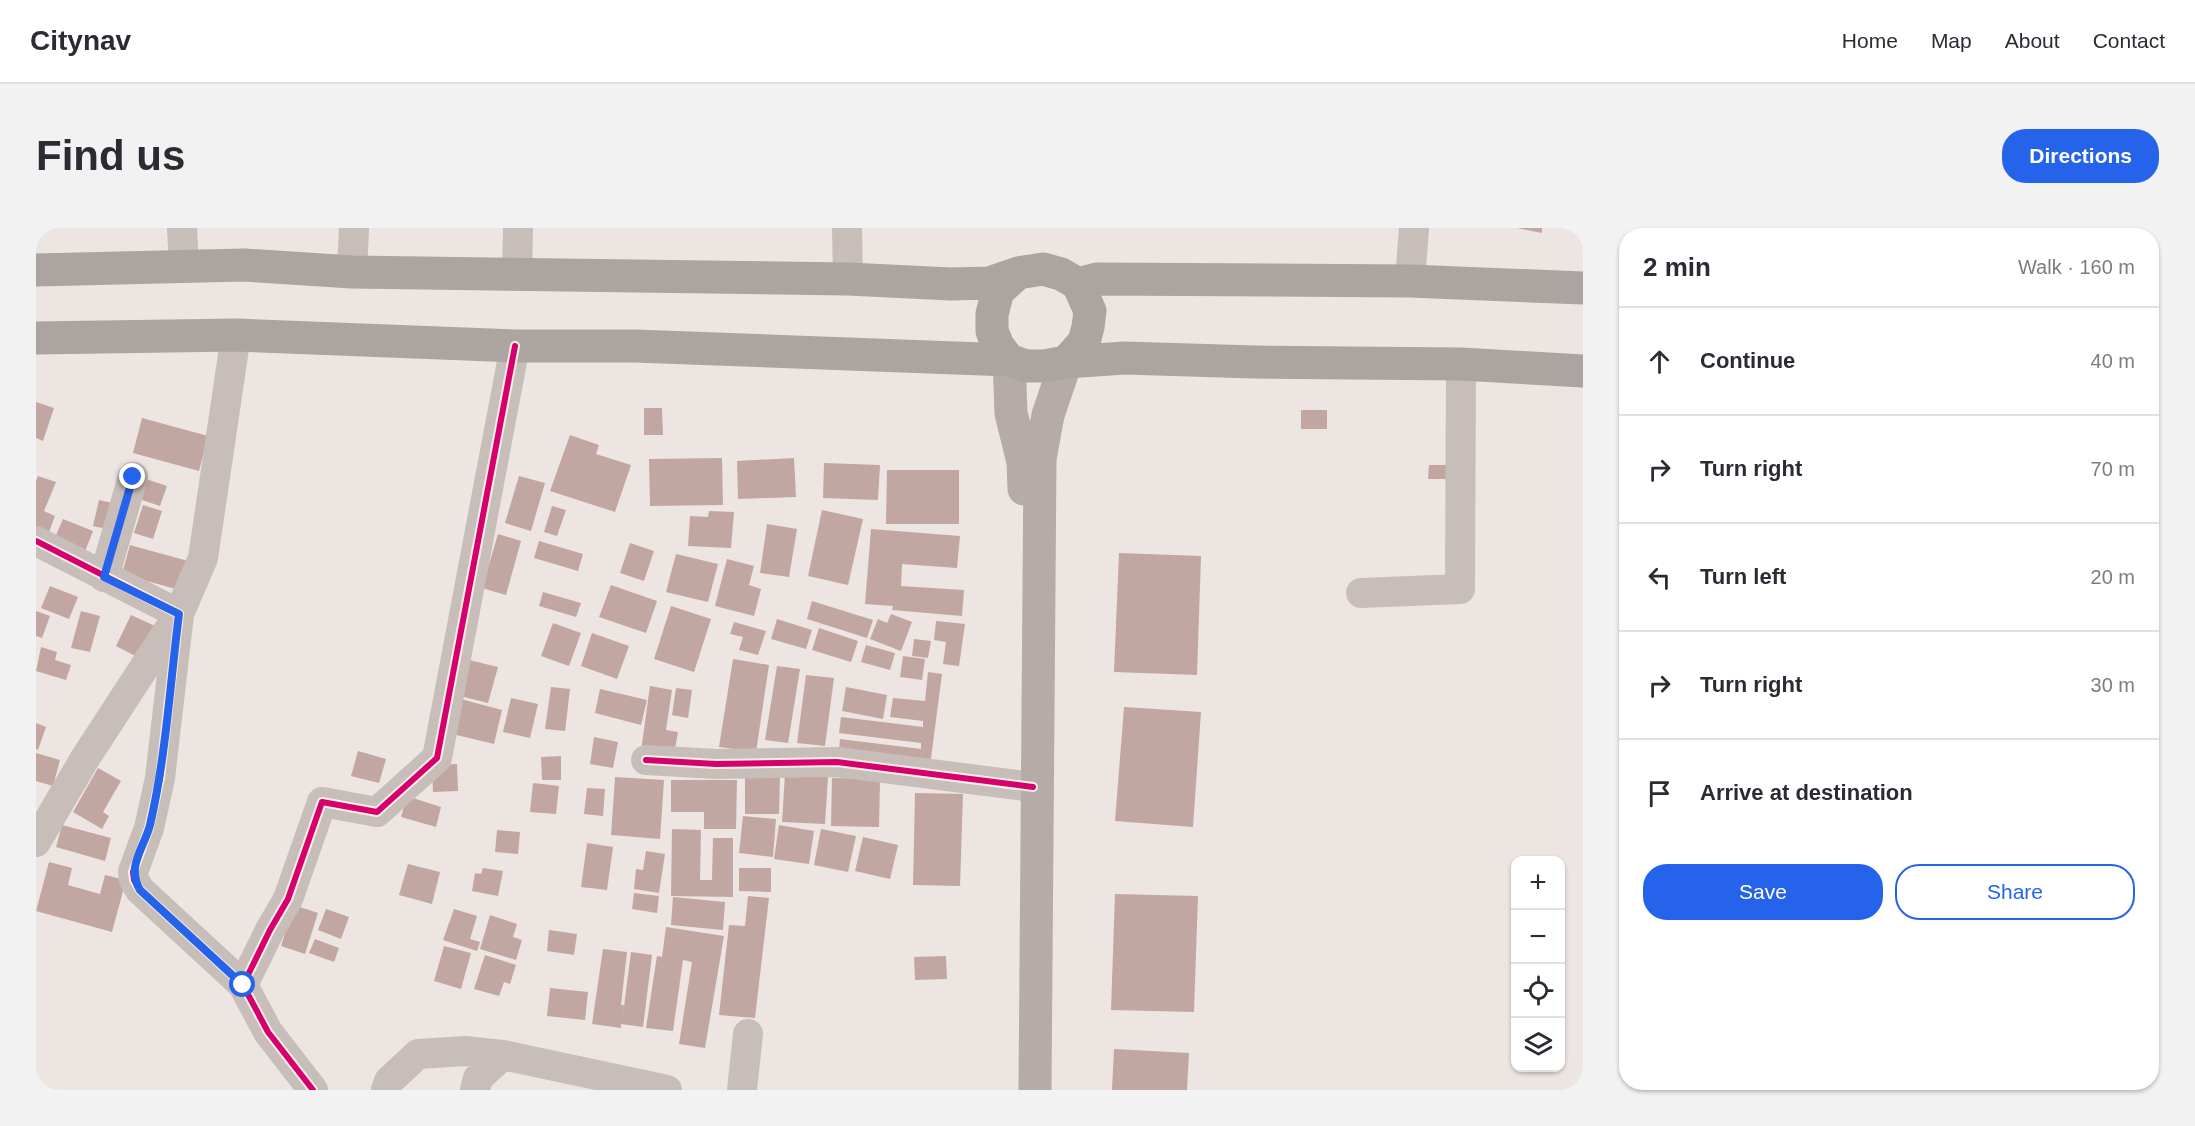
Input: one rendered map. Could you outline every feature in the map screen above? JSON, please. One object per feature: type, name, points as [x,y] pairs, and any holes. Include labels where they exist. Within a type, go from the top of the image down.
[{"type":"highway","points":[[36,270],[244,266],[352,272],[848,279],[951,284],[989,283],[1018,273],[1043,269],[1061,274],[1078,284],[1090,311],[1084,342],[1066,362]]},
{"type":"highway","points":[[1009,360],[998,346],[992,331],[992,314],[998,291],[1018,273]]},
{"type":"highway","points":[[1078,284],[1097,279],[1410,281],[1583,288]]},
{"type":"highway","points":[[36,338],[236,335],[515,346],[636,345],[1009,360],[1026,366],[1125,358],[1461,364],[1583,371]]},
{"type":"main road","points":[[1009,360],[1011,413],[1023,462],[1033,787],[1027,1090]]},
{"type":"main road","points":[[1035,1090],[1040,459],[1048,415],[1066,362]]},
{"type":"street","points":[[182,228],[184,266]]},
{"type":"street","points":[[352,272],[354,228]]},
{"type":"street","points":[[517,273],[518,228]]},
{"type":"street","points":[[847,228],[848,279]]},
{"type":"street","points":[[1410,281],[1414,228]]},
{"type":"street","points":[[36,842],[84,760],[179,614],[203,558],[236,335]]},
{"type":"street","points":[[243,985],[288,899],[322,802],[377,812],[437,758],[515,346]]},
{"type":"street","points":[[1361,593],[1460,589],[1461,364]]},
{"type":"street","points":[[104,577],[133,477]]},
{"type":"street","points":[[36,541],[179,614]]},
{"type":"street","points":[[179,614],[160,777],[149,828],[133,872],[134,880],[140,890],[243,985],[268,1032],[313,1090]]},
{"type":"street","points":[[646,760],[716,764],[837,762],[1033,787]]},
{"type":"street","points":[[742,1090],[748,1034]]},
{"type":"street","points":[[386,1090],[389,1081],[418,1054],[465,1051],[503,1054],[667,1090]]},
{"type":"street","points":[[475,1090],[478,1078],[503,1054]]},
{"type":"building","points":[[1517,228],[1542,228],[1542,233]]},
{"type":"building","points":[[36,402],[54,408],[43,441],[36,438]]},
{"type":"building","points":[[644,408],[662,408],[663,435],[644,435]]},
{"type":"building","points":[[1301,410],[1327,410],[1327,429],[1301,429]]},
{"type":"building","points":[[142,418],[208,436],[199,471],[133,453]]},
{"type":"building","points":[[570,435],[599,445],[596,454],[631,465],[615,512],[550,491]]},
{"type":"building","points":[[722,458],[723,505],[650,506],[649,459]]},
{"type":"building","points":[[794,458],[796,497],[738,499],[737,461]]},
{"type":"building","points":[[824,463],[880,465],[878,500],[823,498]]},
{"type":"building","points":[[1429,465],[1450,465],[1450,479],[1428,479]]},
{"type":"building","points":[[887,470],[959,470],[959,524],[886,524]]},
{"type":"building","points":[[38,476],[56,482],[44,511],[55,516],[49,532],[36,527],[36,481]]},
{"type":"building","points":[[519,476],[545,483],[531,531],[505,523]]},
{"type":"building","points":[[143,478],[167,486],[160,506],[136,498]]},
{"type":"building","points":[[99,500],[117,504],[111,530],[93,526]]},
{"type":"building","points":[[143,505],[162,511],[153,539],[134,533]]},
{"type":"building","points":[[552,506],[566,510],[557,536],[544,532]]},
{"type":"building","points":[[822,510],[863,519],[848,585],[808,576]]},
{"type":"building","points":[[709,511],[734,512],[731,548],[688,546],[690,516],[708,517]]},
{"type":"building","points":[[63,519],[93,531],[84,554],[53,542]]},
{"type":"building","points":[[767,524],[797,529],[789,577],[760,573]]},
{"type":"building","points":[[871,529],[960,536],[957,568],[902,564],[901,586],[964,590],[962,616],[892,610],[893,606],[865,604]]},
{"type":"building","points":[[498,534],[521,541],[506,595],[482,588]]},
{"type":"building","points":[[539,541],[583,554],[578,571],[534,558]]},
{"type":"building","points":[[630,543],[654,551],[644,581],[620,573]]},
{"type":"building","points":[[130,545],[188,561],[179,590],[122,574]]},
{"type":"building","points":[[1119,553],[1201,556],[1197,675],[1114,672]]},
{"type":"building","points":[[676,554],[718,564],[708,602],[666,592]]},
{"type":"building","points":[[727,559],[754,566],[749,585],[761,589],[754,616],[715,606]]},
{"type":"building","points":[[611,585],[657,601],[646,633],[599,617]]},
{"type":"building","points":[[50,586],[78,597],[69,619],[41,608]]},
{"type":"building","points":[[543,592],[581,603],[576,617],[539,606]]},
{"type":"building","points":[[812,601],[873,620],[867,638],[807,619]]},
{"type":"building","points":[[671,606],[711,619],[694,672],[654,659]]},
{"type":"building","points":[[36,611],[50,616],[42,638],[36,636]]},
{"type":"building","points":[[81,611],[100,616],[90,652],[71,648]]},
{"type":"building","points":[[891,614],[912,622],[901,651],[870,639],[878,619],[887,623]]},
{"type":"building","points":[[131,615],[155,626],[139,658],[116,646]]},
{"type":"building","points":[[777,619],[812,630],[806,649],[771,639]]},
{"type":"building","points":[[936,621],[965,624],[959,666],[943,664],[946,642],[934,640]]},
{"type":"building","points":[[734,622],[766,631],[758,655],[739,650],[743,637],[730,634]]},
{"type":"building","points":[[553,623],[581,633],[569,666],[541,656]]},
{"type":"building","points":[[819,628],[858,641],[851,662],[812,650]]},
{"type":"building","points":[[592,633],[629,646],[617,679],[581,666]]},
{"type":"building","points":[[914,639],[931,641],[928,658],[912,656]]},
{"type":"building","points":[[866,645],[895,653],[890,670],[861,662]]},
{"type":"building","points":[[41,647],[57,652],[55,660],[71,665],[66,680],[36,671]]},
{"type":"building","points":[[903,656],[925,659],[922,680],[900,677]]},
{"type":"building","points":[[465,659],[498,667],[488,703],[456,695]]},
{"type":"building","points":[[733,659],[769,665],[756,752],[719,747]]},
{"type":"building","points":[[777,666],[800,669],[788,743],[765,740]]},
{"type":"building","points":[[928,672],[942,674],[930,766],[839,751],[840,739],[921,749],[921,743],[839,733],[841,717],[923,727],[923,721],[890,717],[893,698],[925,701]]},
{"type":"building","points":[[806,675],[834,678],[825,746],[797,743]]},
{"type":"building","points":[[650,686],[672,690],[666,730],[678,732],[674,755],[641,751]]},
{"type":"building","points":[[551,687],[570,689],[565,731],[545,729]]},
{"type":"building","points":[[846,687],[887,695],[883,719],[842,711]]},
{"type":"building","points":[[676,688],[692,690],[688,718],[672,715]]},
{"type":"building","points":[[600,689],[647,700],[641,725],[595,713]]},
{"type":"building","points":[[457,698],[502,710],[494,744],[448,733]]},
{"type":"building","points":[[511,698],[538,704],[530,738],[503,732]]},
{"type":"building","points":[[1124,707],[1201,712],[1193,827],[1115,821]]},
{"type":"building","points":[[36,723],[46,727],[38,750],[36,749]]},
{"type":"building","points":[[594,737],[618,742],[613,768],[590,764]]},
{"type":"building","points":[[358,751],[386,759],[379,783],[351,776]]},
{"type":"building","points":[[36,753],[60,760],[53,786],[36,781]]},
{"type":"building","points":[[561,756],[561,780],[542,780],[541,757]]},
{"type":"building","points":[[457,764],[458,791],[433,792],[432,765]]},
{"type":"building","points":[[98,768],[121,781],[103,812],[109,816],[102,829],[73,812]]},
{"type":"building","points":[[785,774],[828,777],[825,824],[782,822]]},
{"type":"building","points":[[615,777],[664,780],[660,839],[611,835]]},
{"type":"building","points":[[745,777],[780,777],[779,814],[745,814]]},
{"type":"building","points":[[832,778],[880,779],[879,827],[831,826]]},
{"type":"building","points":[[671,780],[737,780],[736,829],[704,829],[704,812],[671,812]]},
{"type":"building","points":[[533,783],[559,786],[556,814],[530,812]]},
{"type":"building","points":[[587,788],[605,789],[603,816],[584,814]]},
{"type":"building","points":[[915,793],[963,794],[960,886],[913,885]]},
{"type":"building","points":[[407,796],[441,807],[436,827],[401,817]]},
{"type":"building","points":[[743,816],[776,819],[773,857],[739,853]]},
{"type":"building","points":[[62,825],[111,838],[105,861],[56,847]]},
{"type":"building","points":[[779,825],[814,831],[809,864],[774,859]]},
{"type":"building","points":[[672,829],[701,830],[700,880],[712,880],[713,838],[733,838],[733,897],[671,896]]},
{"type":"building","points":[[821,829],[856,836],[848,872],[814,865]]},
{"type":"building","points":[[497,830],[520,832],[518,854],[495,852]]},
{"type":"building","points":[[863,837],[898,845],[890,879],[855,871]]},
{"type":"building","points":[[587,843],[613,847],[607,890],[581,887]]},
{"type":"building","points":[[646,851],[665,854],[659,893],[634,889],[636,869],[643,870]]},
{"type":"building","points":[[49,862],[72,868],[68,885],[100,894],[105,875],[126,880],[112,932],[36,911]]},
{"type":"building","points":[[408,864],[440,872],[432,904],[399,895]]},
{"type":"building","points":[[483,868],[503,871],[498,896],[472,891],[475,873],[481,874]]},
{"type":"building","points":[[739,868],[771,868],[771,892],[739,891]]},
{"type":"building","points":[[634,893],[659,896],[657,913],[632,909]]},
{"type":"building","points":[[1115,894],[1198,896],[1194,1012],[1111,1010]]},
{"type":"building","points":[[748,896],[769,898],[755,1018],[719,1015],[729,925],[745,926]]},
{"type":"building","points":[[673,897],[725,902],[723,930],[671,925]]},
{"type":"building","points":[[294,905],[318,913],[305,954],[281,946]]},
{"type":"building","points":[[326,909],[349,917],[341,939],[318,930]]},
{"type":"building","points":[[454,909],[477,916],[470,939],[480,942],[477,951],[443,940]]},
{"type":"building","points":[[490,915],[517,924],[513,937],[522,940],[516,960],[480,949]]},
{"type":"building","points":[[666,927],[724,936],[705,1048],[679,1044],[692,962],[683,960],[673,1031],[646,1028],[657,956],[662,957]]},
{"type":"building","points":[[549,930],[577,934],[574,955],[547,951]]},
{"type":"building","points":[[315,939],[339,948],[334,962],[309,953]]},
{"type":"building","points":[[444,946],[471,953],[461,989],[434,981]]},
{"type":"building","points":[[603,949],[627,952],[621,1005],[624,1005],[622,1022],[631,952],[652,955],[643,1027],[621,1024],[621,1028],[592,1024]]},
{"type":"building","points":[[485,955],[516,965],[510,984],[504,982],[499,996],[474,989]]},
{"type":"building","points":[[946,956],[947,979],[915,980],[914,957]]},
{"type":"building","points":[[550,988],[588,992],[585,1020],[547,1016]]},
{"type":"building","points":[[1114,1049],[1189,1053],[1187,1090],[1112,1090]]},
{"type":"cycle path","points":[[243,985],[288,899],[322,802],[377,812],[437,758],[515,346]]},
{"type":"cycle path","points":[[36,541],[179,614],[160,778],[149,828],[133,872],[134,880],[140,890],[243,985],[268,1032],[313,1090]]},
{"type":"cycle path","points":[[646,760],[716,764],[837,762],[1033,787]]},
{"type":"route","points":[[133,477],[104,577],[179,614],[160,777],[149,828],[133,872],[134,880],[140,890],[243,985]]}]
